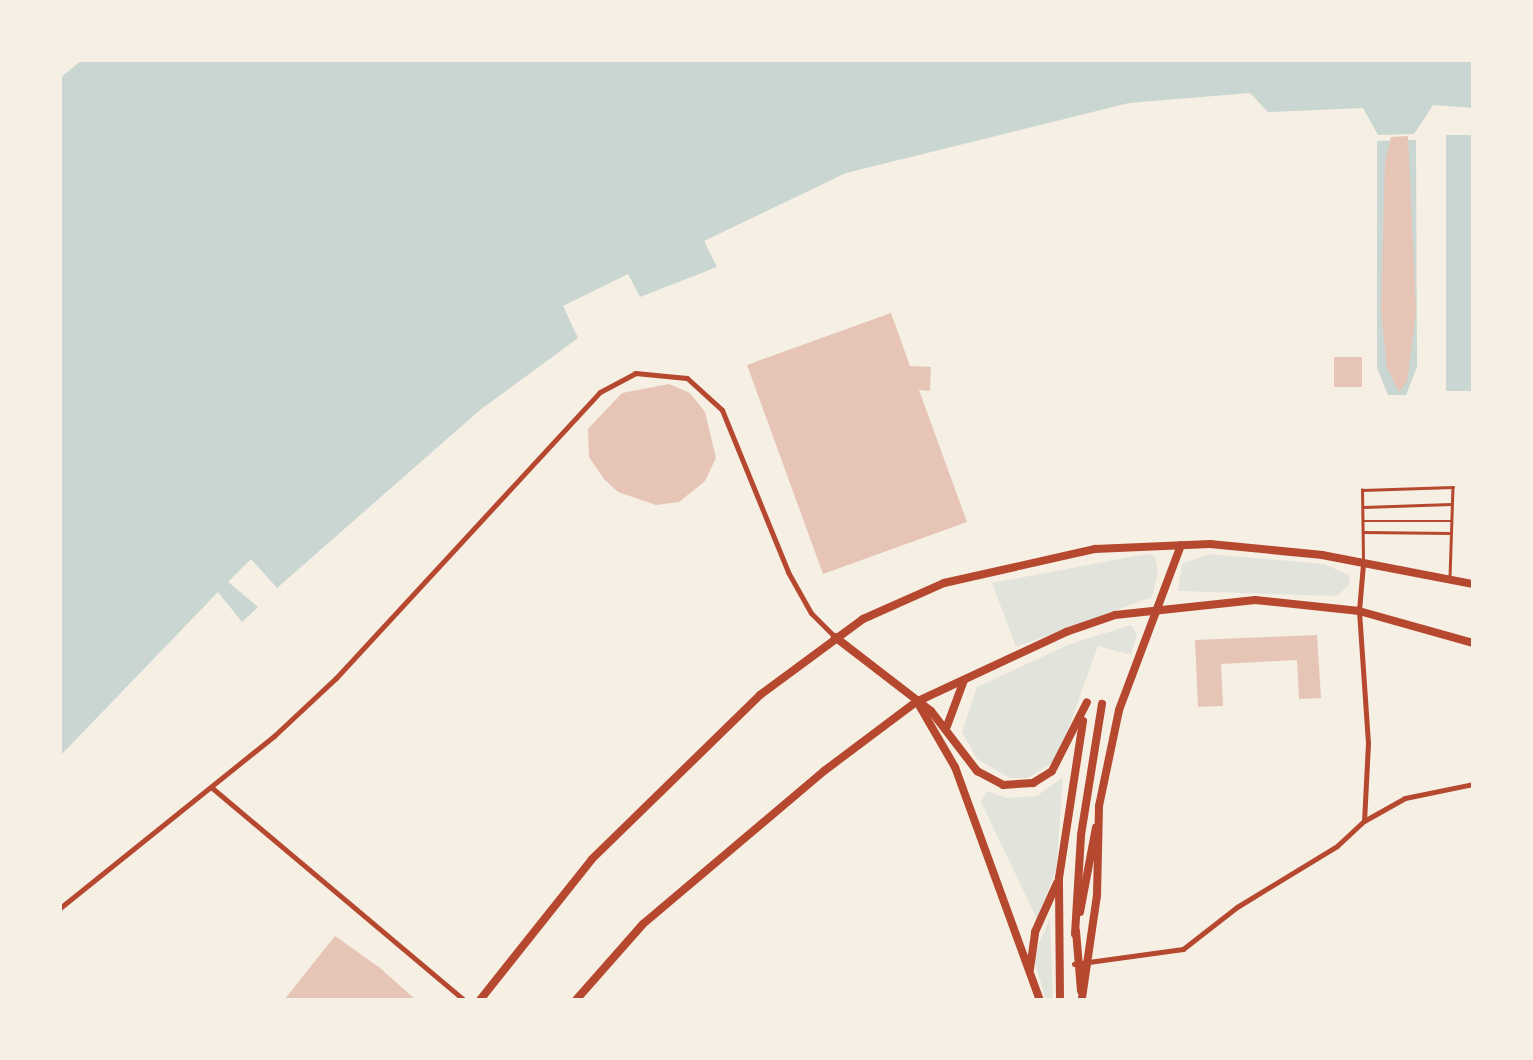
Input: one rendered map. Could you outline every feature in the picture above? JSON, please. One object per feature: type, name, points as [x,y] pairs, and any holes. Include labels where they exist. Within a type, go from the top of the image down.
[{"type":"main road","points":[[1076,934],[1119,710],[1180,545]]},
{"type":"main road","points":[[480,1000],[592,859],[760,695],[834,637],[989,568],[1096,550],[1260,546],[1473,584]]},
{"type":"main road","points":[[576,1000],[643,924],[739,838],[916,702],[1066,632],[1115,615],[1255,600],[1358,611],[1473,643]]},
{"type":"main road","points":[[834,637],[947,726],[977,771],[1018,786],[1052,770],[1087,702],[1059,878],[1060,1000]]},
{"type":"main road","points":[[947,726],[964,679]]},
{"type":"main road","points":[[916,702],[955,767],[1040,1000]]},
{"type":"main road","points":[[1082,999],[1074,964],[1081,835],[1102,704]]},
{"type":"main road","points":[[1082,999],[1097,896],[1100,806]]},
{"type":"main road","points":[[1030,973],[1035,932],[1059,878]]},
{"type":"street","points":[[60,908],[210,787],[336,678],[600,392],[635,372],[687,378],[722,410],[788,572],[811,613],[834,637]]},
{"type":"street","points":[[1364,563],[1358,611],[1368,730],[1364,821]]},
{"type":"street","points":[[1074,964],[1184,949],[1237,907],[1338,846],[1364,821],[1405,798],[1473,784]]},
{"type":"street","points":[[210,787],[464,1000]]},
{"type":"lane","points":[[1364,563],[1362,490],[1454,487],[1450,580]]},
{"type":"lane","points":[[1362,507],[1453,504]]},
{"type":"lane","points":[[1362,520],[1452,521]]},
{"type":"lane","points":[[1363,532],[1452,532]]},
{"type":"shaded area","points":[[82,60],[1473,60],[1473,108],[1433,105],[1414,134],[1378,135],[1363,108],[1268,112],[1250,93],[1129,103],[846,173],[704,241],[717,267],[640,297],[628,274],[563,306],[578,338],[480,410],[277,588],[251,559],[228,582],[258,607],[242,622],[218,592],[60,756],[60,78]]},
{"type":"shaded area","points":[[1446,135],[1473,135],[1473,391],[1446,391]]},
{"type":"shaded area","points":[[1416,140],[1417,367],[1406,395],[1388,395],[1377,368],[1377,141]]},
{"type":"shaded area","points":[[1146,554],[1155,556],[1158,573],[1152,597],[1016,647],[992,583]]},
{"type":"shaded area","points":[[1208,554],[1324,564],[1349,575],[1350,584],[1337,596],[1178,591],[1182,564]]},
{"type":"shaded area","points":[[1131,625],[1137,634],[1131,655],[1098,646],[1057,760],[1028,778],[1010,778],[977,759],[962,732],[977,687],[1070,644]]},
{"type":"shaded area","points":[[1063,777],[1056,870],[1037,919],[981,802],[987,791],[1007,798],[1037,796]]},
{"type":"shaded area","points":[[1050,918],[1053,1000],[1046,1000],[1033,957]]},
{"type":"building","points":[[1408,136],[1416,312],[1407,382],[1399,392],[1387,368],[1381,310],[1385,164],[1391,137]]},
{"type":"building","points":[[891,313],[910,366],[931,367],[930,391],[919,390],[967,522],[823,574],[747,365]]},
{"type":"building","points":[[1334,357],[1362,357],[1362,387],[1334,387]]},
{"type":"building","points":[[669,384],[690,393],[705,412],[716,458],[705,481],[679,502],[656,505],[618,492],[604,479],[589,457],[588,429],[622,393]]},
{"type":"building","points":[[1317,635],[1321,698],[1299,699],[1297,660],[1221,664],[1223,706],[1198,707],[1195,640]]},
{"type":"building","points":[[335,936],[380,968],[416,1000],[284,1000]]}]
